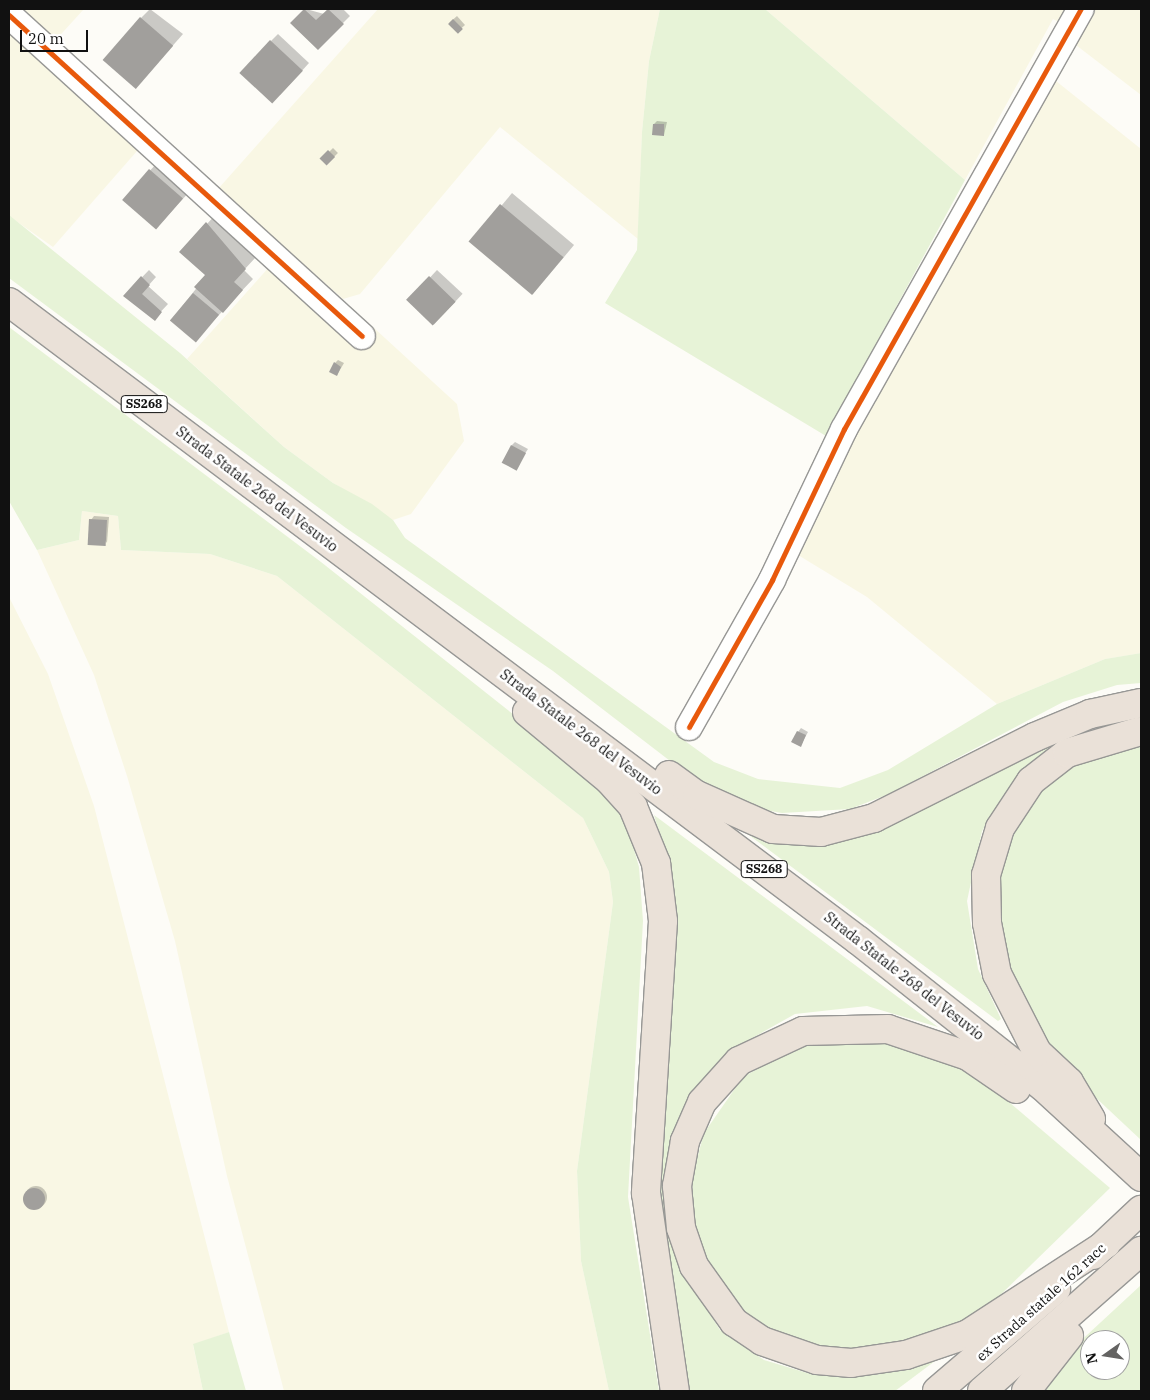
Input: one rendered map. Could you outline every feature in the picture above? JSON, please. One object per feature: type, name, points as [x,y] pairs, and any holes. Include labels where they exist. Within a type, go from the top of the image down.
[{"type":"highway","name":"Strada Statale 268 del Vesuvio","points":[[9,302],[967,1024],[1103,1139],[1138,1173]]},
{"type":"highway","points":[[424,614],[494,684],[609,780],[633,806],[649,840],[664,921],[646,1193],[675,1391]]},
{"type":"highway","points":[[484,659],[569,706],[697,795],[773,829],[821,832],[874,818],[1035,737],[1090,714],[1141,703]]},
{"type":"highway","points":[[1103,1139],[1069,1082],[1037,1052],[1001,983],[987,923],[986,875],[1000,828],[1031,781],[1067,753],[1141,731]]},
{"type":"highway","points":[[1106,1244],[968,1334],[906,1355],[851,1363],[817,1360],[762,1341],[734,1322],[694,1266],[681,1228],[677,1186],[685,1141],[702,1102],[739,1061],[803,1031],[888,1029],[988,1066],[1072,1137],[1138,1173]]},
{"type":"highway","name":"ex Strada statale 162 racc","points":[[938,1391],[1106,1244],[1141,1210]]},
{"type":"highway","points":[[1026,1391],[1134,1258]]},
{"type":"highway","name":"ex Strada statale 162 racc","points":[[982,1391],[1134,1258]]},
{"type":"street","points":[[689,727],[772,580],[844,429],[1081,9]]},
{"type":"street","points":[[9,15],[362,336]]},
{"type":"shaded area","points":[[14,9],[84,9],[53,43]]},
{"type":"shaded area","points":[[378,9],[660,9],[649,61],[642,132],[638,239],[500,127],[360,294],[343,299],[218,189]]},
{"type":"shaded area","points":[[765,9],[1066,9],[1059,22],[1053,19],[965,180]]},
{"type":"shaded area","points":[[1091,9],[1141,9],[1141,95],[1072,42]]},
{"type":"shaded area","points":[[9,22],[144,143],[53,247],[9,216]]},
{"type":"shaded area","points":[[1051,77],[1141,149],[1141,653],[1105,659],[997,704],[867,597],[798,555],[883,380]]},
{"type":"shaded area","points":[[270,266],[360,344],[374,328],[457,404],[464,441],[411,514],[393,520],[333,483],[284,447],[187,359]]},
{"type":"shaded area","points":[[82,511],[118,516],[121,550],[210,554],[277,576],[583,818],[609,872],[613,902],[577,1171],[581,1261],[609,1391],[284,1391],[227,1176],[175,941],[127,776],[94,675],[37,550],[79,540]]},
{"type":"shaded area","points":[[9,597],[48,674],[94,806],[229,1332],[193,1345],[203,1391],[9,1391]]},
{"type":"green space","points":[[660,9],[765,9],[965,180],[826,436],[605,303],[637,250],[642,132],[649,61]]},
{"type":"green space","points":[[9,215],[180,353],[284,447],[333,483],[372,504],[393,520],[405,538],[714,762],[758,779],[840,788],[888,770],[997,704],[1105,659],[1141,653],[1141,683],[1117,685],[1063,702],[889,794],[850,809],[782,813],[759,809],[704,787],[553,671],[346,528],[9,278]]},
{"type":"green space","points":[[9,327],[321,562],[606,788],[626,821],[639,867],[643,921],[628,1197],[659,1391],[609,1391],[581,1261],[577,1171],[613,902],[609,872],[583,818],[277,576],[210,554],[121,550],[118,516],[82,511],[79,540],[37,550],[9,501]]},
{"type":"green space","points":[[1114,718],[1071,735],[1032,763],[1003,796],[982,831],[967,901],[978,969],[1001,1019],[998,1021],[749,835],[778,839],[893,823],[1024,751]]},
{"type":"green space","points":[[1141,744],[1141,1140],[1062,1066],[1038,1032],[1002,955],[998,885],[1006,843],[1030,800],[1066,767]]},
{"type":"green space","points":[[654,815],[938,1027],[867,1006],[795,1014],[731,1050],[697,1088],[685,1110],[689,1281],[720,1330],[764,1360],[814,1375],[875,1375],[935,1361],[895,1391],[689,1391],[659,1211],[668,864]]},
{"type":"green space","points":[[870,1038],[923,1050],[970,1069],[1110,1188],[991,1304],[952,1326],[903,1343],[836,1352],[771,1332],[734,1303],[708,1266],[694,1223],[692,1177],[704,1133],[743,1077],[802,1044]]},
{"type":"green space","points":[[1141,1285],[1141,1391],[1040,1391],[1060,1360],[1080,1341],[1080,1380],[1130,1380],[1130,1330],[1092,1330]]},
{"type":"green space","points":[[229,1332],[246,1391],[203,1391],[193,1344]]},
{"type":"building","points":[[304,9],[316,20],[328,9],[344,24],[318,50],[290,23]]},
{"type":"building","points":[[140,17],[173,46],[136,89],[103,60]]},
{"type":"building","points":[[453,19],[463,29],[458,34],[448,24]]},
{"type":"building","points":[[270,40],[303,71],[272,104],[239,73]]},
{"type":"building","points":[[653,124],[664,124],[664,136],[652,135]]},
{"type":"building","points":[[328,150],[335,157],[327,166],[320,158]]},
{"type":"building","points":[[149,169],[183,199],[156,229],[122,200]]},
{"type":"building","points":[[500,204],[564,257],[532,295],[469,242]]},
{"type":"building","points":[[206,222],[246,269],[234,282],[243,290],[223,313],[194,287],[205,275],[179,252]]},
{"type":"building","points":[[141,276],[150,285],[142,294],[162,312],[155,321],[123,296]]},
{"type":"building","points":[[429,276],[456,302],[433,325],[406,300]]},
{"type":"building","points":[[193,293],[219,315],[196,342],[170,321]]},
{"type":"building","points":[[334,362],[341,367],[337,376],[329,372]]},
{"type":"building","points":[[511,445],[526,453],[517,471],[502,463]]},
{"type":"building","points":[[89,519],[107,520],[106,546],[88,545]]},
{"type":"building","points":[[797,731],[806,735],[801,747],[791,742]]},
{"type":"building","points":[[30,1188],[38,1188],[45,1195],[45,1203],[38,1210],[30,1210],[23,1203],[23,1195]]},
{"type":"cycle path","points":[[689,727],[772,580],[844,429],[1081,9]]},
{"type":"cycle path","points":[[9,15],[362,336]]}]
